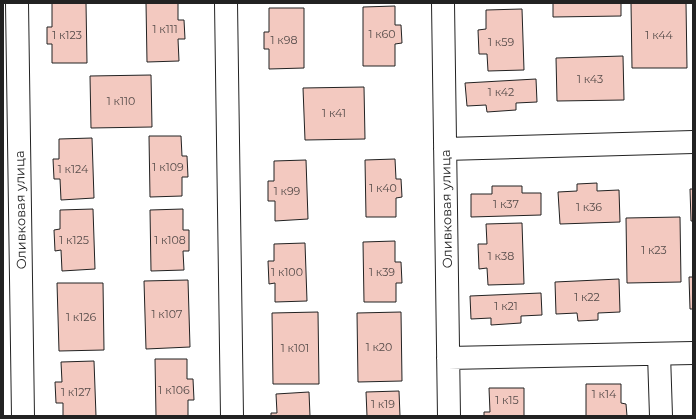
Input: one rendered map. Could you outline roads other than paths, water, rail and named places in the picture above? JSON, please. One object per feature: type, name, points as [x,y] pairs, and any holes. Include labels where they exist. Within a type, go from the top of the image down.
[{"type":"street","name":"Оливковая улица","points":[[17,3],[22,416]]},
{"type":"street","points":[[226,3],[232,416]]},
{"type":"street","name":"Оливковая улица","points":[[443,3],[449,416]]},
{"type":"street","points":[[445,149],[693,142]]},
{"type":"street","points":[[448,358],[693,353]]},
{"type":"street","points":[[659,354],[661,416]]}]
